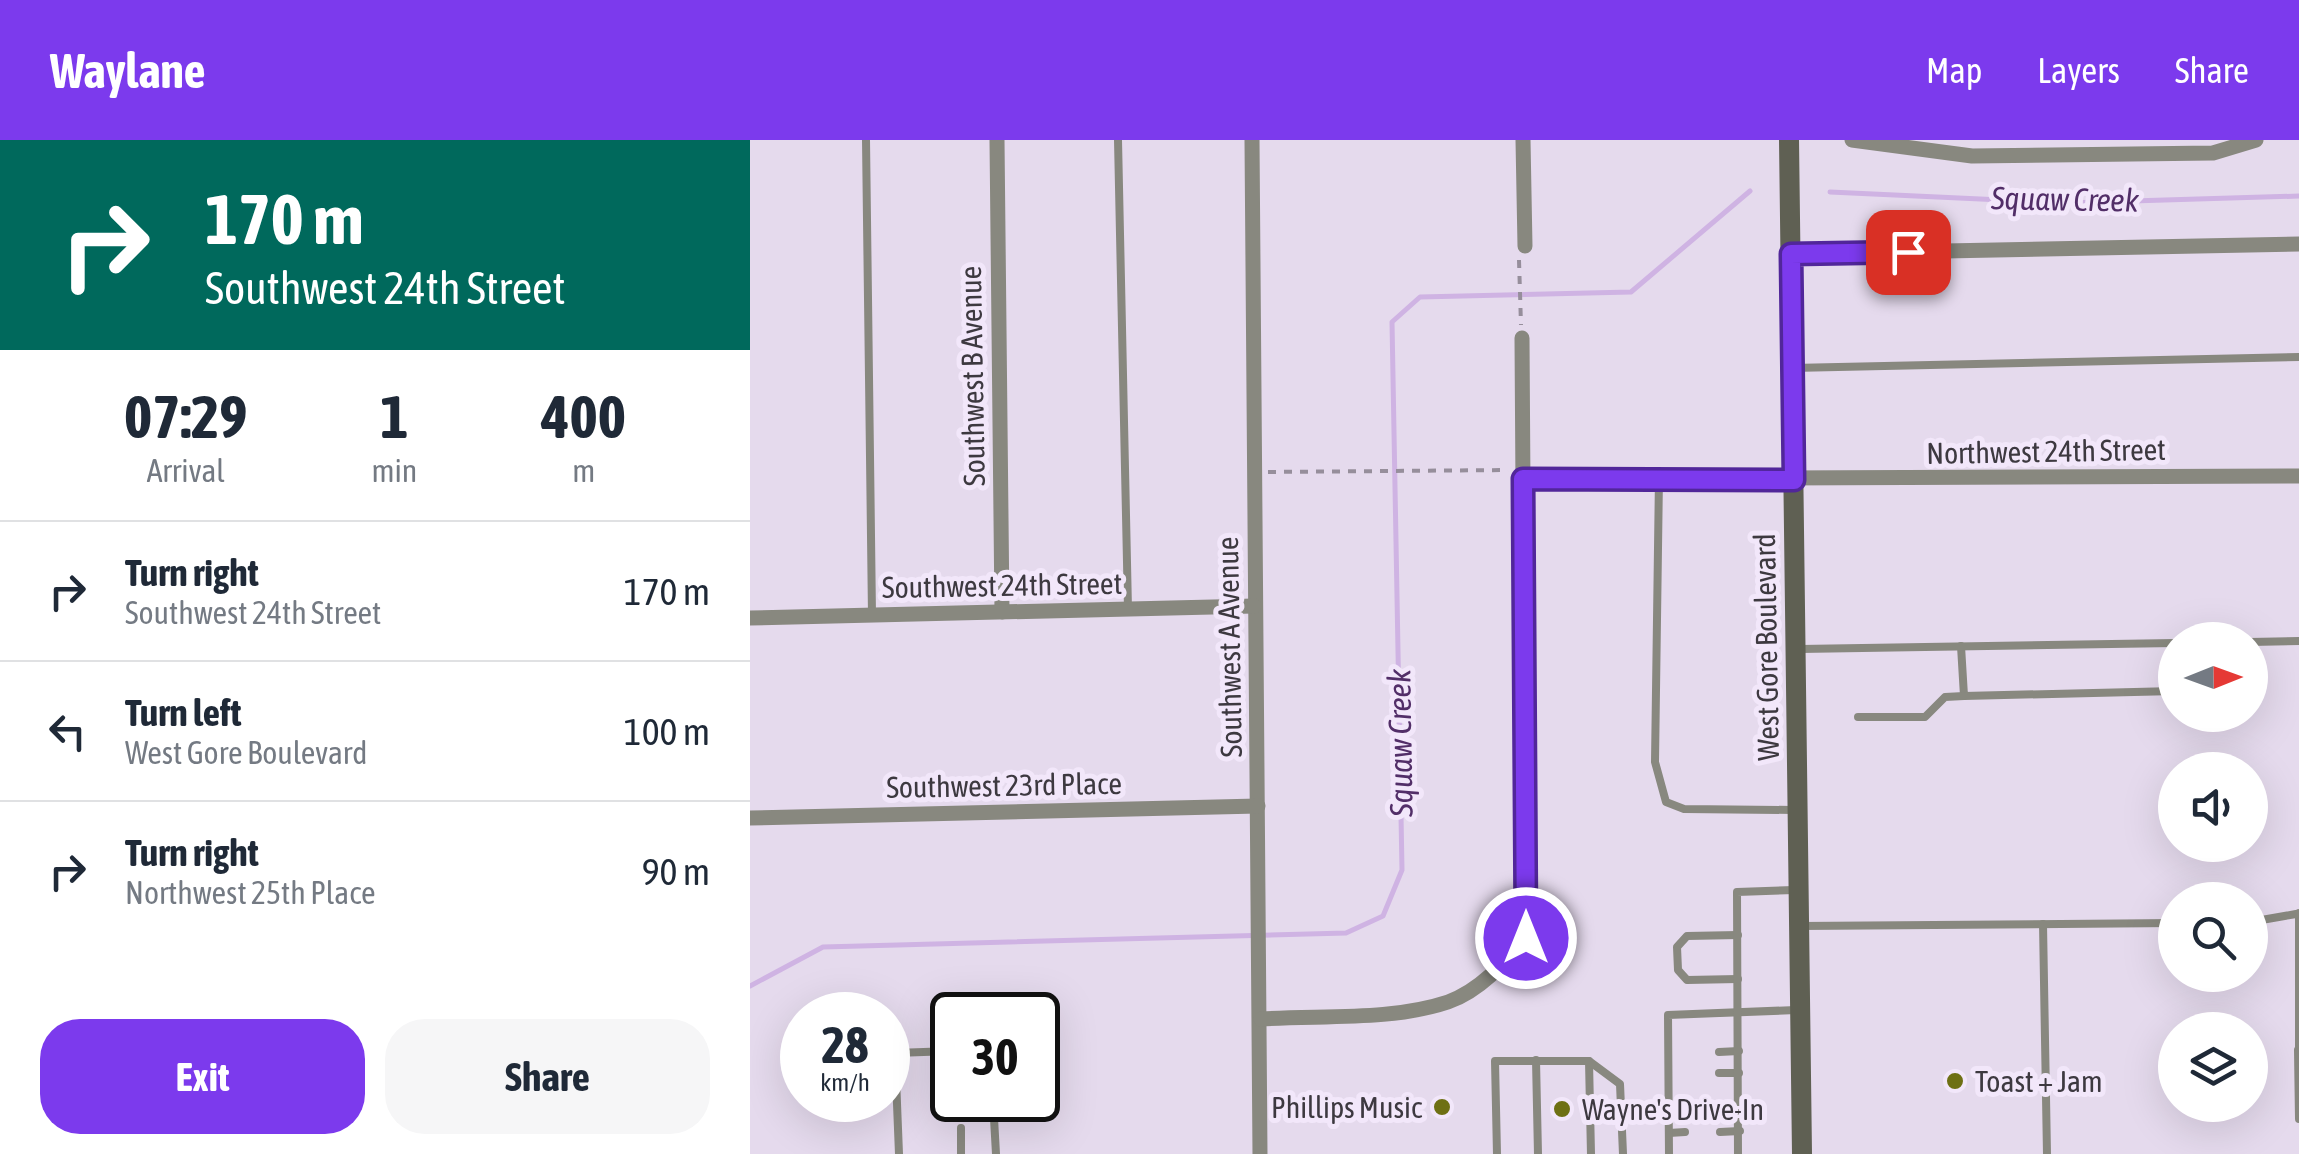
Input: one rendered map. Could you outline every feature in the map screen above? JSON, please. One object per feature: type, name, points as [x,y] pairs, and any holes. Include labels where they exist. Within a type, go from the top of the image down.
[{"type":"main road","name":"West Gore Boulevard","points":[[1790,140],[1802,1154]]},
{"type":"street","name":"Southwest B Avenue","points":[[997,140],[1002,612]]},
{"type":"street","name":"Southwest A Avenue","points":[[1252,140],[1260,1154]]},
{"type":"street","points":[[1523,140],[1524,246]]},
{"type":"street","points":[[1852,140],[1972,156],[2213,153],[2256,140]]},
{"type":"street","points":[[1791,254],[2299,244]]},
{"type":"street","points":[[1261,1019],[1388,1013],[1450,1002],[1495,973],[1526,938],[1522,338]]},
{"type":"street","points":[[1523,474],[1794,480]]},
{"type":"street","name":"Northwest 24th Street","points":[[1794,480],[2299,476]]},
{"type":"street","name":"Southwest 24th Street","points":[[750,618],[1254,606]]},
{"type":"street","name":"Southwest 23rd Place","points":[[750,818],[1258,806]]},
{"type":"lane","points":[[866,140],[872,615]]},
{"type":"lane","points":[[1118,140],[1128,609]]},
{"type":"lane","points":[[1792,368],[2299,357]]},
{"type":"lane","points":[[1659,477],[1655,762],[1666,802],[1684,810],[1798,810]]},
{"type":"lane","points":[[2268,642],[2299,641]]},
{"type":"lane","points":[[1796,649],[2158,643]]},
{"type":"lane","points":[[1962,646],[1964,696]]},
{"type":"lane","points":[[1858,717],[1925,717],[1945,697],[2158,692]]},
{"type":"lane","points":[[1738,1154],[1737,892],[1799,890]]},
{"type":"lane","points":[[2268,919],[2297,914],[2299,1120]]},
{"type":"lane","points":[[1800,926],[2158,923]]},
{"type":"lane","points":[[2042,924],[2046,1154]]},
{"type":"lane","points":[[1738,935],[1686,936],[1677,947],[1678,970],[1687,980],[1738,980]]},
{"type":"lane","points":[[1669,1154],[1668,1015],[1800,1010]]},
{"type":"lane","points":[[1719,1052],[1739,1051]]},
{"type":"lane","points":[[1669,1053],[1683,1052]]},
{"type":"lane","points":[[899,1154],[895,1053],[930,1053]]},
{"type":"lane","points":[[1536,1060],[1538,1154]]},
{"type":"lane","points":[[1497,1154],[1495,1061],[1536,1060],[1589,1061],[1620,1084],[1623,1154]]},
{"type":"lane","points":[[1589,1061],[1591,1154]]},
{"type":"lane","points":[[1719,1073],[1740,1073]]},
{"type":"lane","points":[[1669,1074],[1684,1074]]},
{"type":"lane","points":[[1720,1111],[1740,1110]]},
{"type":"lane","points":[[1669,1112],[1684,1111]]},
{"type":"lane","points":[[995,1122],[996,1154]]},
{"type":"lane","points":[[961,1128],[961,1154]]},
{"type":"lane","points":[[1720,1132],[1740,1131]]},
{"type":"lane","points":[[1669,1133],[1685,1132]]},
{"type":"path","points":[[1519,272],[1520,321]]},
{"type":"path","points":[[1254,473],[1419,470],[1523,474]]},
{"type":"waterway","name":"Squaw Creek","points":[[750,986],[823,947],[1346,933],[1383,916],[1402,870],[1392,322],[1420,297],[1631,292],[1750,191]]},
{"type":"waterway","name":"Squaw Creek","points":[[1830,192],[2066,203],[2299,196]]},
{"type":"place","name":"Toast + Jam","points":[[1955,1081]]},
{"type":"place","name":"Phillips Music","points":[[1442,1107]]},
{"type":"place","name":"Wayne's Drive-In","points":[[1562,1109]]},
{"type":"route","points":[[1526,938],[1523,479],[1794,480],[1791,254],[1908,252]]}]
